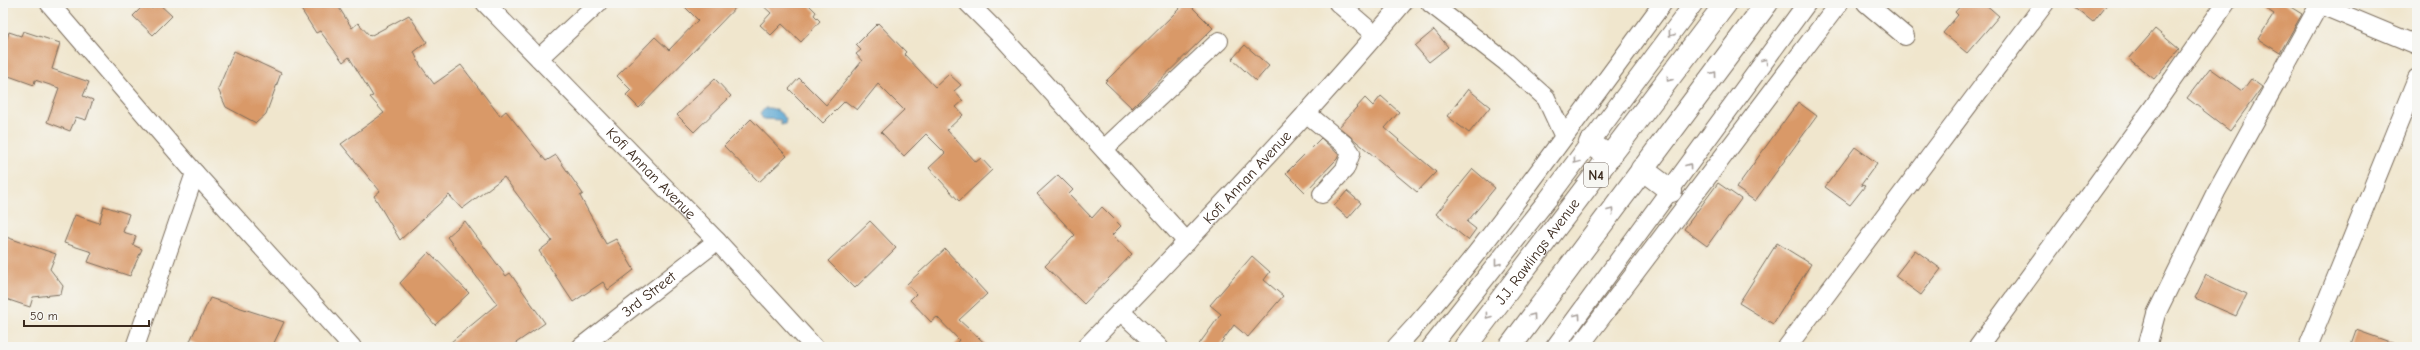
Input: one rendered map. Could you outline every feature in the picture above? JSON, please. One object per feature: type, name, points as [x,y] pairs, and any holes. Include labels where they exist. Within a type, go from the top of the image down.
[{"type":"highway","name":"J.J. Rawlings Avenue","points":[[1465,347],[1726,3]]},
{"type":"highway","name":"N4","points":[[1510,347],[1767,3]]},
{"type":"highway","points":[[1590,142],[1610,156]]},
{"type":"highway","points":[[1642,169],[1671,191]]},
{"type":"street","points":[[49,3],[195,173],[352,347]]},
{"type":"street","name":"Kofi Annan Avenue","points":[[485,3],[716,241],[814,347]]},
{"type":"street","points":[[539,58],[598,3]]},
{"type":"street","points":[[968,3],[1006,40],[1187,242]]},
{"type":"street","points":[[1338,3],[1376,35]]},
{"type":"street","name":"Kofi Annan Avenue","points":[[1086,347],[1187,242],[1306,113],[1403,3]]},
{"type":"street","points":[[1430,3],[1506,62],[1546,98],[1564,137]]},
{"type":"street","points":[[1396,347],[1422,319],[1495,232],[1663,3]]},
{"type":"street","points":[[1431,347],[1590,142],[1694,3]]},
{"type":"street","points":[[1555,347],[1671,191],[1807,3]]},
{"type":"street","points":[[1579,347],[1839,3]]},
{"type":"street","points":[[1866,3],[1905,36]]},
{"type":"street","points":[[1787,347],[2045,3]]},
{"type":"street","points":[[1978,347],[2154,106],[2226,3]]},
{"type":"street","points":[[2147,347],[2156,314],[2216,192],[2318,4],[2417,45]]},
{"type":"street","points":[[1104,149],[1219,41]]},
{"type":"street","points":[[2308,347],[2417,78]]},
{"type":"street","points":[[1306,113],[1345,145],[1351,154],[1346,169],[1322,194]]},
{"type":"street","points":[[135,347],[195,173]]},
{"type":"street","name":"3rd Street","points":[[581,347],[716,241]]},
{"type":"street","points":[[1120,311],[1159,347]]},
{"type":"water","points":[[765,108],[771,108],[780,112],[786,119],[785,124],[781,125],[781,120],[763,119],[760,114]]},
{"type":"building","points":[[146,3],[152,9],[158,3],[172,16],[153,35],[133,16]]},
{"type":"building","points":[[297,3],[336,3],[352,28],[358,23],[370,36],[409,15],[427,42],[414,52],[420,65],[434,84],[461,65],[500,116],[506,111],[546,161],[556,155],[583,194],[580,196],[606,244],[616,239],[634,270],[608,290],[603,282],[573,302],[539,251],[552,241],[504,177],[462,209],[449,195],[400,240],[374,196],[380,191],[341,144],[384,113],[370,97],[373,96],[349,57],[343,62],[320,31],[316,33]]},
{"type":"building","points":[[681,3],[740,3],[639,108],[626,95],[631,90],[617,76],[655,37],[669,50],[698,20]]},
{"type":"building","points":[[760,3],[807,3],[816,12],[814,15],[820,21],[801,42],[782,24],[771,35],[760,25],[771,13]]},
{"type":"building","points":[[1185,3],[1188,3],[1213,28],[1132,108],[1105,82]]},
{"type":"building","points":[[1963,3],[1984,3],[1999,16],[1967,53],[1943,33],[1958,15],[1955,12]]},
{"type":"building","points":[[2069,3],[2108,3],[2093,22]]},
{"type":"building","points":[[2257,3],[2284,3],[2302,14],[2280,53],[2258,39],[2274,14]]},
{"type":"building","points":[[878,23],[906,52],[904,54],[935,87],[949,74],[961,85],[954,91],[963,101],[956,107],[963,115],[947,130],[976,162],[981,158],[992,170],[959,201],[929,168],[945,153],[926,134],[904,156],[881,132],[904,110],[878,84],[857,110],[845,101],[823,123],[789,89],[799,78],[826,105],[862,61],[856,54],[861,50],[856,45]]},
{"type":"building","points":[[2155,29],[2179,49],[2154,79],[2129,59]]},
{"type":"building","points":[[1434,30],[1448,47],[1429,62],[1415,46]]},
{"type":"building","points":[[23,31],[60,43],[52,69],[89,82],[83,96],[93,100],[86,120],[76,117],[70,131],[47,122],[59,88],[35,80],[34,85],[3,74],[3,51],[9,32],[21,36]]},
{"type":"building","points":[[1245,45],[1269,66],[1256,81],[1232,59]]},
{"type":"building","points":[[234,51],[281,73],[266,114],[256,123],[226,107],[218,89]]},
{"type":"building","points":[[2210,68],[2242,91],[2251,79],[2262,87],[2230,131],[2187,98]]},
{"type":"building","points":[[715,79],[731,96],[694,132],[677,115]]},
{"type":"building","points":[[1468,89],[1490,107],[1469,133],[1447,116]]},
{"type":"building","points":[[1381,96],[1399,112],[1385,128],[1436,172],[1417,192],[1339,127],[1365,98],[1373,106]]},
{"type":"building","points":[[1798,102],[1817,116],[1755,201],[1736,188]]},
{"type":"building","points":[[751,119],[787,156],[759,182],[724,146]]},
{"type":"building","points":[[1321,138],[1339,155],[1337,159],[1305,192],[1286,173]]},
{"type":"building","points":[[1855,147],[1877,163],[1861,185],[1865,186],[1850,205],[1825,187]]},
{"type":"building","points":[[1473,169],[1495,188],[1467,222],[1476,229],[1468,240],[1436,214]]},
{"type":"building","points":[[1058,175],[1073,190],[1069,194],[1092,218],[1102,207],[1121,226],[1112,235],[1132,254],[1084,304],[1045,266],[1075,235],[1037,194]]},
{"type":"building","points":[[1718,183],[1741,199],[1707,246],[1684,229]]},
{"type":"building","points":[[1347,191],[1361,203],[1348,218],[1334,206]]},
{"type":"building","points":[[104,206],[129,214],[123,232],[136,236],[133,245],[142,249],[130,276],[88,262],[92,252],[64,243],[75,215],[99,223]]},
{"type":"building","points":[[465,221],[506,276],[510,273],[545,323],[510,347],[445,347],[497,304],[447,237]]},
{"type":"building","points":[[870,221],[896,248],[855,288],[828,261]]},
{"type":"building","points":[[3,236],[56,254],[50,269],[63,286],[61,294],[33,297],[30,307],[3,298]]},
{"type":"building","points":[[1777,243],[1811,264],[1773,324],[1739,303]]},
{"type":"building","points":[[945,249],[987,294],[959,320],[989,347],[953,347],[959,340],[937,317],[931,322],[910,300],[916,294],[907,284]]},
{"type":"building","points":[[1915,250],[1941,269],[1921,295],[1895,276]]},
{"type":"building","points":[[429,252],[469,293],[435,325],[400,283]]},
{"type":"building","points":[[1252,256],[1270,272],[1264,280],[1283,296],[1248,337],[1234,325],[1218,347],[1197,347],[1221,314],[1210,305]]},
{"type":"building","points":[[2206,275],[2247,294],[2236,316],[2195,298]]},
{"type":"building","points":[[210,298],[284,322],[272,347],[203,347],[190,341]]},
{"type":"building","points":[[2356,330],[2398,345],[2398,347],[2350,347]]}]
